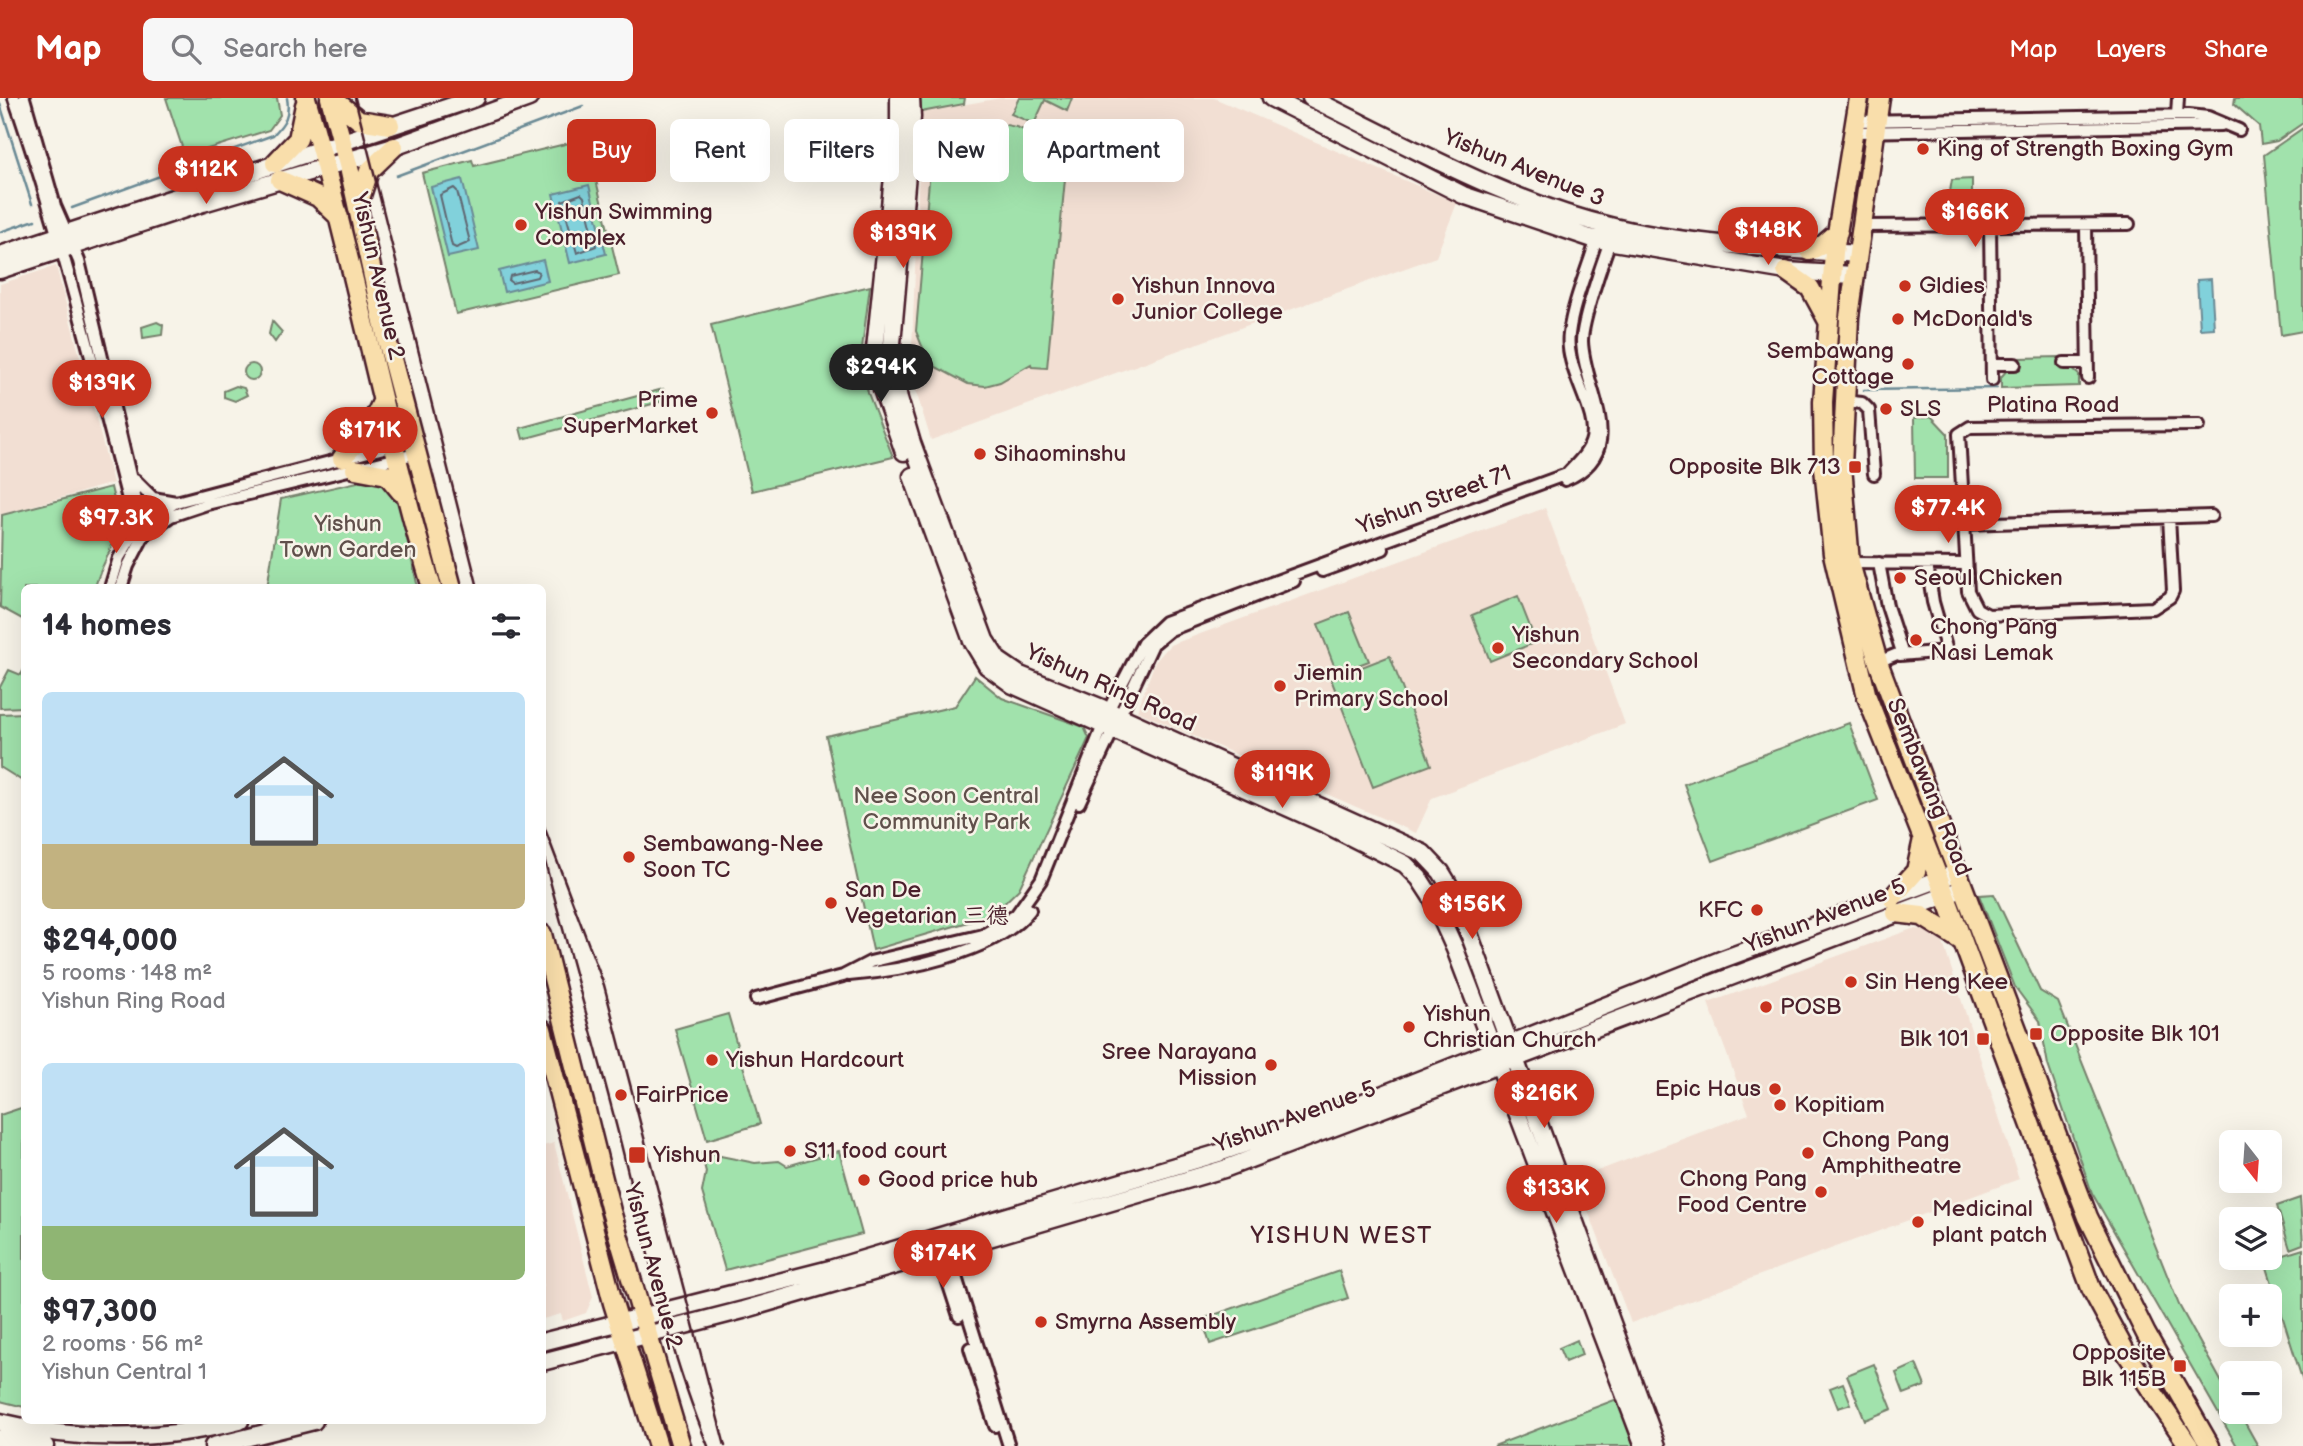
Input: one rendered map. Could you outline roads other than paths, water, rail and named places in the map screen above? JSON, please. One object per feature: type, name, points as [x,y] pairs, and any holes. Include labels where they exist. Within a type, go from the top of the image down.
[{"type":"main road","points":[[278,171],[298,139],[306,98]]},
{"type":"main road","name":"Yishun Avenue 2","points":[[306,98],[339,217],[393,453],[431,584]]},
{"type":"main road","points":[[331,98],[359,120],[390,125]]},
{"type":"main road","name":"Yishun Avenue 2","points":[[331,98],[413,447],[451,584]]},
{"type":"main road","points":[[324,159],[343,142],[476,98]]},
{"type":"main road","points":[[0,255],[58,228],[324,159],[348,162],[529,98]]},
{"type":"main road","name":"Yishun Ring Road","points":[[899,98],[897,148],[875,349],[882,389],[963,620],[981,658],[995,674],[1013,685],[1111,720],[1423,853],[1441,872],[1455,895],[1504,1054],[1644,1446]]},
{"type":"main road","name":"Yishun Ring Road","points":[[911,98],[903,239],[890,345],[899,399],[912,443],[974,615],[993,654],[1020,675],[1405,864],[1419,878],[1442,919],[1504,1054],[1657,1446]]},
{"type":"main road","name":"Yishun Avenue 3","points":[[1271,98],[1463,195],[1605,234],[1786,271],[1853,275]]},
{"type":"main road","name":"Yishun Avenue 3","points":[[1311,98],[1500,189],[1605,234],[1856,254]]},
{"type":"main road","name":"Sembawang Road","points":[[1859,98],[1834,252],[1823,402],[1824,468],[1832,553],[1867,697],[1943,888],[2091,1288],[2125,1351],[2189,1446]]},
{"type":"main road","name":"Sembawang Road","points":[[1880,98],[1853,275],[1843,401],[1843,492],[1850,562],[1878,662],[2088,1217],[2146,1335],[2210,1446]]},
{"type":"main road","points":[[358,206],[369,171],[394,147]]},
{"type":"main road","points":[[278,171],[318,197],[339,217]]},
{"type":"main road","points":[[0,270],[58,228]]},
{"type":"main road","points":[[1809,251],[1824,244],[1838,232]]},
{"type":"main road","points":[[1786,271],[1810,288],[1828,321]]},
{"type":"main road","points":[[382,402],[348,463],[390,477],[406,501]]},
{"type":"main road","points":[[1923,839],[1916,871],[1894,906],[1922,916],[1962,941]]},
{"type":"main road","name":"Yishun Avenue 5","points":[[546,1341],[941,1245],[1224,1169],[1504,1054],[1723,958],[1894,906],[1962,880]]},
{"type":"main road","name":"Yishun Avenue 2","points":[[546,950],[641,1318],[681,1446]]},
{"type":"main road","name":"Yishun Avenue 2","points":[[546,1044],[619,1324],[658,1446]]},
{"type":"main road","name":"Yishun Avenue 5","points":[[546,1361],[646,1336],[941,1245]]},
{"type":"main road","points":[[0,1422],[110,1437],[164,1436],[225,1424]]},
{"type":"main road","points":[[213,1446],[302,1424]]},
{"type":"main road","points":[[0,1438],[45,1446]]},
{"type":"street","points":[[14,98],[58,228],[79,261],[132,475],[144,529],[122,584]]},
{"type":"street","points":[[24,98],[131,511],[144,529]]},
{"type":"street","points":[[2177,115],[2178,98]]},
{"type":"street","points":[[1856,127],[2177,115],[2208,117],[2235,127],[1907,127]]},
{"type":"street","points":[[1861,226],[2129,223]]},
{"type":"street","points":[[2086,225],[2088,378]]},
{"type":"street","points":[[1990,226],[1992,380]]},
{"type":"street","name":"Yishun Street 71","points":[[1111,720],[1153,644],[1170,630],[1576,475],[1588,465],[1602,438],[1601,421],[1582,338],[1605,234]]},
{"type":"street","name":"Yishun Street 71","points":[[1111,720],[1143,643],[1165,622],[1567,474],[1587,451],[1593,438],[1592,425],[1569,359],[1569,334],[1605,234]]},
{"type":"street","points":[[1569,359],[1584,355]]},
{"type":"street","points":[[2064,363],[2088,363]]},
{"type":"street","points":[[1992,364],[2015,364]]},
{"type":"street","points":[[1843,401],[1862,403],[1869,410],[1874,474]]},
{"type":"street","name":"Platina Road","points":[[1963,524],[1959,439],[1966,427],[2199,425]]},
{"type":"street","points":[[132,475],[143,492],[153,498],[176,502],[413,447]]},
{"type":"street","points":[[144,529],[171,516],[207,504],[348,463],[393,453]]},
{"type":"street","points":[[111,584],[119,558],[144,529],[176,502]]},
{"type":"street","points":[[2169,517],[2173,591],[2170,597],[2148,610],[1988,615],[1971,602],[1963,524],[2169,517],[2211,516]]},
{"type":"street","points":[[1850,562],[1966,564]]},
{"type":"street","points":[[1879,563],[1900,655]]},
{"type":"street","points":[[1878,662],[1900,655],[1947,651],[1933,602],[1927,564]]},
{"type":"street","points":[[756,999],[843,975],[873,973],[970,949],[998,938],[1020,922],[1043,886],[1111,720]]},
{"type":"street","points":[[941,1245],[1002,1446]]},
{"type":"street","points":[[941,1245],[1009,1446]]},
{"type":"water","points":[[462,179],[479,250],[448,257],[431,187]]},
{"type":"water","points":[[589,185],[606,254],[570,263],[553,194]]},
{"type":"water","points":[[543,260],[548,281],[504,292],[499,271]]},
{"type":"water","points":[[2211,279],[2214,328],[2200,329],[2197,280]]},
{"type":"waterway","points":[[72,208],[273,135],[286,118],[287,98]]},
{"type":"waterway","points":[[0,104],[32,204]]},
{"type":"waterway","points":[[396,176],[583,106]]},
{"type":"waterway","points":[[0,232],[35,220]]},
{"type":"waterway","points":[[1864,390],[1997,388]]},
{"type":"railway","points":[[355,98],[477,584]]},
{"type":"railway","points":[[546,832],[604,985],[725,1446]]},
{"type":"railway","points":[[546,865],[659,1297],[681,1373],[708,1446]]},
{"type":"place","name":"King of Strength Boxing Gym","points":[[1923,149]]},
{"type":"place","name":"Yishun Swimming Complex","points":[[521,225]]},
{"type":"place","name":"Gldies","points":[[1905,286]]},
{"type":"place","name":"Yishun Innova Junior College","points":[[1118,299]]},
{"type":"place","name":"McDonald's","points":[[1898,319]]},
{"type":"place","name":"Sembawang Cottage","points":[[1908,364]]},
{"type":"place","name":"SLS","points":[[1886,409]]},
{"type":"place","name":"Prime SuperMarket","points":[[712,413]]},
{"type":"place","name":"Sihaominshu","points":[[980,454]]},
{"type":"place","name":"Opposite Blk 713","points":[[1855,467]]},
{"type":"place","name":"Seoul Chicken","points":[[1900,578]]},
{"type":"place","name":"Chong Pang Nasi Lemak","points":[[1916,640]]},
{"type":"place","name":"Yishun Secondary School","points":[[1498,648]]},
{"type":"place","name":"Jiemin Primary School","points":[[1280,686]]},
{"type":"place","name":"Sembawang-Nee Soon TC","points":[[629,857]]},
{"type":"place","name":"San De Vegetarian 三德","points":[[831,903]]},
{"type":"place","name":"KFC","points":[[1757,910]]},
{"type":"place","name":"Sin Heng Kee","points":[[1851,982]]},
{"type":"place","name":"POSB","points":[[1766,1007]]},
{"type":"place","name":"Yishun Christian Church","points":[[1409,1027]]},
{"type":"place","name":"Opposite Blk 101","points":[[2036,1034]]},
{"type":"place","name":"Blk 101","points":[[1983,1039]]},
{"type":"place","name":"Yishun Hardcourt","points":[[712,1060]]},
{"type":"place","name":"Sree Narayana Mission","points":[[1271,1065]]},
{"type":"place","name":"Epic Haus","points":[[1775,1089]]},
{"type":"place","name":"FairPrice","points":[[621,1095]]},
{"type":"place","name":"Kopitiam","points":[[1780,1105]]},
{"type":"place","name":"S11 food court","points":[[790,1151]]},
{"type":"place","name":"Chong Pang Amphitheatre","points":[[1808,1153]]},
{"type":"place","name":"Yishun","points":[[637,1155]]},
{"type":"place","name":"Good price hub","points":[[864,1180]]},
{"type":"place","name":"Chong Pang Food Centre","points":[[1821,1192]]},
{"type":"place","name":"Medicinal plant patch","points":[[1918,1222]]},
{"type":"place","name":"Smyrna Assembly","points":[[1041,1322]]},
{"type":"place","name":"Opposite Blk 115B","points":[[2180,1366]]},
{"type":"district","name":"YISHUN WEST","points":[[1342,1235]]},
{"type":"park label","name":"Yishun Town Garden","points":[[348,537]]},
{"type":"park label","name":"Nee Soon Central Community Park","points":[[946,809]]}]
